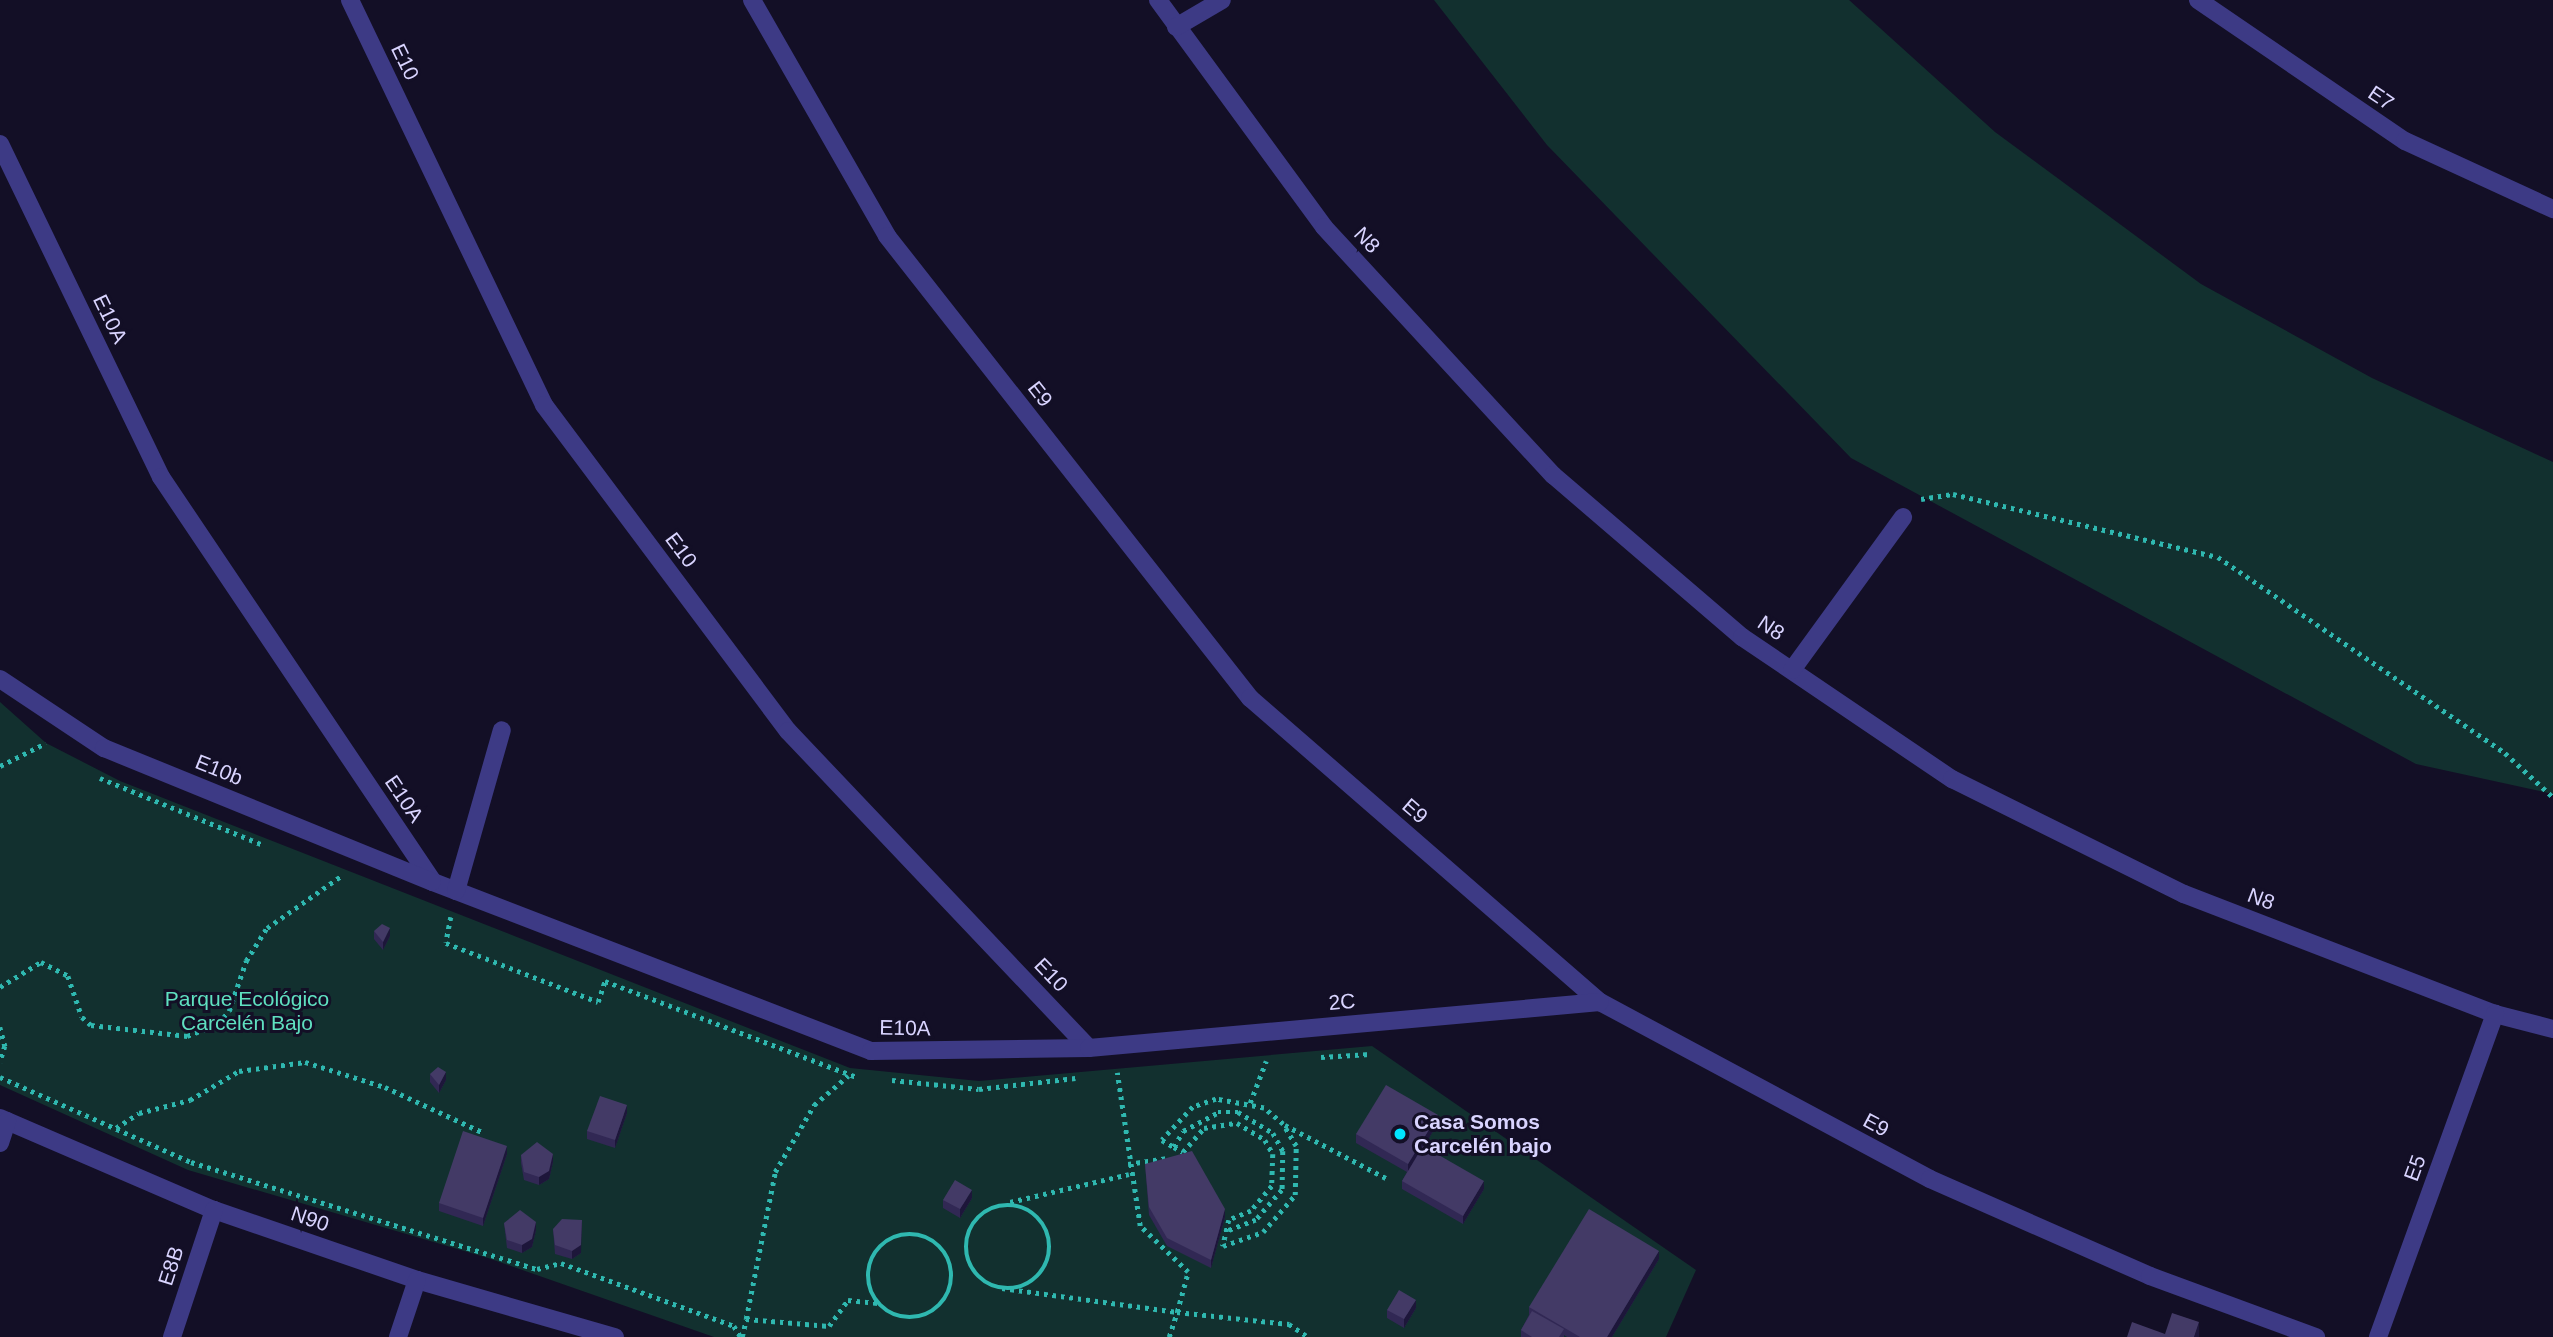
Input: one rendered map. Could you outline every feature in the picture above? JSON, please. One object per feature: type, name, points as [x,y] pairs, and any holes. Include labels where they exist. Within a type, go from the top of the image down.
[{"type":"street","name":"E10","points":[[350,0],[544,405],[788,731],[1089,1048]]},
{"type":"street","name":"E9","points":[[752,0],[887,236],[1250,698],[1600,1002],[1930,1179],[2150,1276],[2316,1337]]},
{"type":"street","name":"N8","points":[[1158,0],[1324,227],[1553,475],[1742,637],[1952,779],[2183,894],[2496,1014],[2553,1029]]},
{"type":"street","points":[[1177,27],[1222,0]]},
{"type":"street","name":"E7","points":[[2198,0],[2405,141],[2553,209]]},
{"type":"street","name":"E10A","points":[[0,144],[161,477],[433,882],[871,1051],[1089,1048]]},
{"type":"street","points":[[1792,670],[1903,517]]},
{"type":"street","name":"E10b","points":[[0,679],[104,748],[433,882]]},
{"type":"street","points":[[456,891],[502,730]]},
{"type":"street","name":"2C","points":[[1089,1048],[1600,1002]]},
{"type":"street","name":"E5","points":[[2378,1337],[2496,1014]]},
{"type":"street","points":[[0,1143],[4,1119]]},
{"type":"street","name":"N90","points":[[4,1119],[214,1210],[417,1280],[615,1337]]},
{"type":"street","name":"E8B","points":[[172,1337],[214,1210]]},
{"type":"street","points":[[398,1337],[417,1280]]},
{"type":"path","points":[[1903,517],[1919,499],[1953,494],[2218,557],[2505,753],[2553,797]]},
{"type":"path","points":[[0,766],[46,743]]},
{"type":"path","points":[[0,988],[41,962],[68,976],[82,1017],[91,1025],[187,1036],[218,1024],[229,1011],[246,961],[267,928],[341,876]]},
{"type":"path","points":[[0,1027],[5,1046],[0,1062]]},
{"type":"path","points":[[1250,1102],[1266,1061]]},
{"type":"path","points":[[115,1129],[139,1113],[190,1100],[239,1071],[305,1062],[385,1087],[484,1133]]},
{"type":"path","points":[[1117,1073],[1129,1174],[1140,1226],[1188,1272],[1169,1337]]},
{"type":"path","points":[[741,1337],[775,1172],[814,1105],[848,1076]]},
{"type":"path","points":[[0,1077],[191,1163],[537,1269],[561,1263],[734,1326],[741,1337]]},
{"type":"path","points":[[1283,1125],[1296,1146],[1295,1195],[1263,1232],[1223,1246],[1229,1220],[1251,1211],[1272,1186],[1275,1170],[1265,1140],[1252,1129],[1220,1123],[1198,1133],[1183,1152],[1162,1140],[1192,1107],[1216,1099],[1250,1102],[1283,1125],[1386,1178]]},
{"type":"path","points":[[1174,1147],[1183,1131],[1218,1112],[1238,1112],[1273,1133],[1283,1150],[1282,1190],[1256,1220],[1227,1231]]},
{"type":"path","points":[[1128,1164],[1191,1154]]},
{"type":"path","points":[[1129,1174],[1000,1205],[975,1220],[966,1247],[976,1275],[1002,1288],[1289,1324],[1308,1337]]},
{"type":"path","points":[[1000,1205],[1029,1209],[1048,1231],[1051,1246],[1042,1273],[1016,1288],[1002,1288]]},
{"type":"path","points":[[746,1319],[829,1326],[848,1300],[878,1304],[904,1318],[932,1312],[951,1290],[950,1261],[942,1248],[909,1234],[877,1249],[867,1276],[878,1304]]},
{"type":"green space","points":[[1434,0],[1849,0],[1995,132],[2201,284],[2372,378],[2553,462],[2553,794],[2416,764],[1851,458],[1547,145]]},
{"type":"green space","name":"Parque Ecológico Carcelén Bajo","points":[[0,702],[46,743],[120,781],[850,1068],[979,1081],[1372,1046],[1696,1270],[1666,1337],[714,1337],[488,1258],[188,1170],[0,1085]]},
{"type":"building","points":[[382,924],[390,928],[383,942],[374,931]]},
{"type":"building","points":[[438,1067],[446,1072],[439,1085],[430,1074]]},
{"type":"building","points":[[1386,1085],[1438,1115],[1408,1164],[1356,1134]]},
{"type":"building","points":[[600,1096],[627,1105],[615,1140],[587,1131]]},
{"type":"building","points":[[463,1131],[507,1146],[483,1218],[439,1203]]},
{"type":"building","points":[[537,1142],[553,1154],[549,1171],[539,1177],[524,1172],[521,1155]]},
{"type":"building","points":[[1423,1146],[1484,1181],[1463,1216],[1402,1181]]},
{"type":"building","points":[[1192,1151],[1225,1209],[1211,1260],[1167,1238],[1149,1207],[1145,1164]]},
{"type":"building","points":[[955,1180],[972,1190],[960,1209],[943,1200]]},
{"type":"building","points":[[1589,1209],[1659,1251],[1607,1337],[1580,1337],[1529,1307]]},
{"type":"building","points":[[520,1210],[536,1222],[532,1239],[522,1245],[507,1240],[504,1223]]},
{"type":"building","points":[[562,1219],[582,1220],[581,1245],[572,1251],[555,1245],[553,1229]]},
{"type":"building","points":[[1399,1290],[1416,1300],[1404,1319],[1387,1310]]},
{"type":"building","points":[[1532,1311],[1564,1329],[1559,1337],[1532,1337],[1521,1330]]},
{"type":"building","points":[[2172,1313],[2199,1322],[2194,1337],[2127,1337],[2132,1322],[2165,1334]]},
{"type":"place","name":"Casa Somos Carcelén bajo","points":[[1400,1134]]}]
